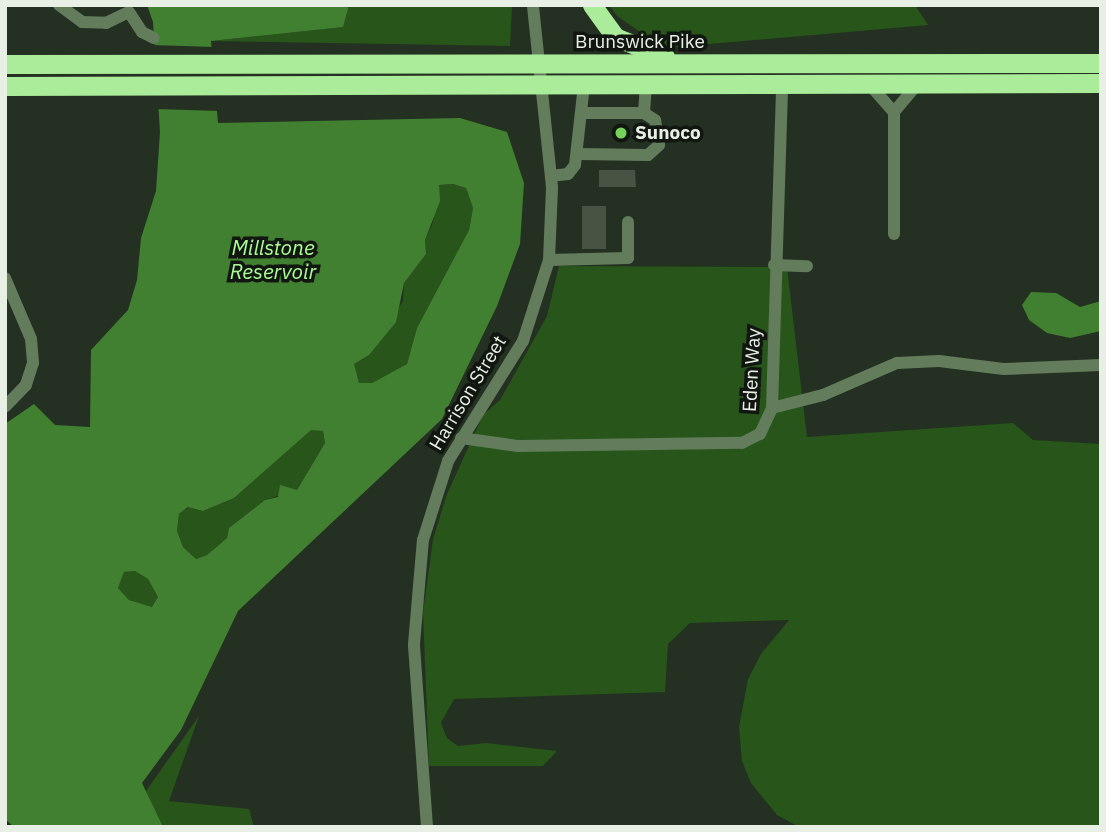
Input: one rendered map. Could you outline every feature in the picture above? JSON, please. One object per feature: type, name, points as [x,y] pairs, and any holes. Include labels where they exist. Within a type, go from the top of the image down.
[{"type":"highway","points":[[592,5],[608,30],[632,47],[707,65]]},
{"type":"highway","name":"Brunswick Pike","points":[[149,76],[179,66],[1101,63]]},
{"type":"highway","points":[[5,64],[101,64],[187,86],[782,87],[1101,83]]},
{"type":"highway","points":[[5,86],[149,76]]},
{"type":"street","points":[[59,5],[82,22],[106,23],[129,12],[142,32],[155,38]]},
{"type":"street","name":"Harrison Street","points":[[427,827],[415,604],[434,499],[461,438],[523,341],[549,260],[551,176],[537,64],[533,5]]},
{"type":"street","points":[[551,176],[568,174],[578,154],[584,85]]},
{"type":"street","points":[[894,111],[917,85]]},
{"type":"street","points":[[644,113],[646,86]]},
{"type":"street","points":[[872,86],[894,111],[894,234]]},
{"type":"street","name":"Eden Way","points":[[461,438],[518,446],[742,443],[767,426],[772,408],[774,265],[782,87]]},
{"type":"street","points":[[578,154],[648,155],[659,145],[655,120],[644,113],[582,113]]},
{"type":"street","points":[[549,260],[628,258],[628,222]]},
{"type":"street","points":[[774,265],[807,266]]},
{"type":"street","points":[[5,278],[31,339],[33,363],[26,385],[5,407]]},
{"type":"street","points":[[772,408],[823,395],[897,363],[939,360],[1004,369],[1101,365]]},
{"type":"shaded area","points":[[349,5],[512,5],[510,46],[211,41],[342,27]]},
{"type":"shaded area","points":[[609,5],[915,5],[928,25],[663,48],[617,16]]},
{"type":"shaded area","points":[[453,184],[466,188],[473,208],[469,230],[417,328],[407,364],[372,383],[358,383],[354,364],[369,355],[403,301],[404,283],[426,254],[425,240],[433,222],[439,185]]},
{"type":"shaded area","points":[[559,266],[787,267],[807,437],[1013,423],[1033,440],[1101,444],[1101,827],[799,827],[777,815],[751,783],[742,761],[739,727],[748,679],[761,654],[789,620],[690,623],[668,644],[665,692],[454,699],[441,723],[447,738],[458,746],[486,743],[557,751],[543,766],[429,766],[423,613],[433,539],[447,494],[483,415],[500,400],[547,316]]},
{"type":"shaded area","points":[[311,429],[323,431],[325,443],[297,490],[265,500],[229,528],[227,538],[207,555],[196,559],[183,547],[177,531],[179,514],[189,507],[203,511],[234,498]]},
{"type":"shaded area","points":[[135,571],[148,579],[158,597],[152,607],[129,600],[118,588],[124,572]]},
{"type":"shaded area","points":[[199,716],[169,801],[249,809],[254,827],[160,827],[146,791]]},
{"type":"water","name":"Millstone Reservoir","points":[[147,5],[349,5],[343,27],[211,41],[218,123],[460,118],[507,132],[524,183],[520,244],[497,306],[442,419],[238,611],[181,730],[142,783],[163,827],[14,827],[5,819],[5,424],[34,404],[55,425],[90,427],[91,350],[128,310],[137,280],[141,238],[156,191],[160,132],[153,22]],"holes":[[[453,184],[466,188],[473,208],[469,230],[417,328],[407,364],[372,383],[359,383],[354,364],[369,355],[396,322],[404,283],[426,254],[425,240],[440,201],[439,185]],[[311,430],[323,431],[325,443],[297,490],[280,485],[278,497],[265,500],[229,528],[227,538],[207,555],[196,559],[183,547],[177,531],[179,514],[188,507],[203,511],[234,498]],[[135,571],[148,579],[158,597],[152,607],[129,600],[118,588],[124,572]]]},
{"type":"water","points":[[1031,292],[1056,293],[1080,307],[1101,301],[1101,331],[1070,338],[1047,333],[1029,320],[1022,305]]},
{"type":"pier","points":[[151,45],[215,47],[220,111],[155,109]]},
{"type":"building","points":[[599,170],[635,170],[636,187],[599,187]]},
{"type":"building","points":[[582,206],[606,206],[606,249],[582,249]]},
{"type":"place","name":"Sunoco","points":[[621,133]]}]
